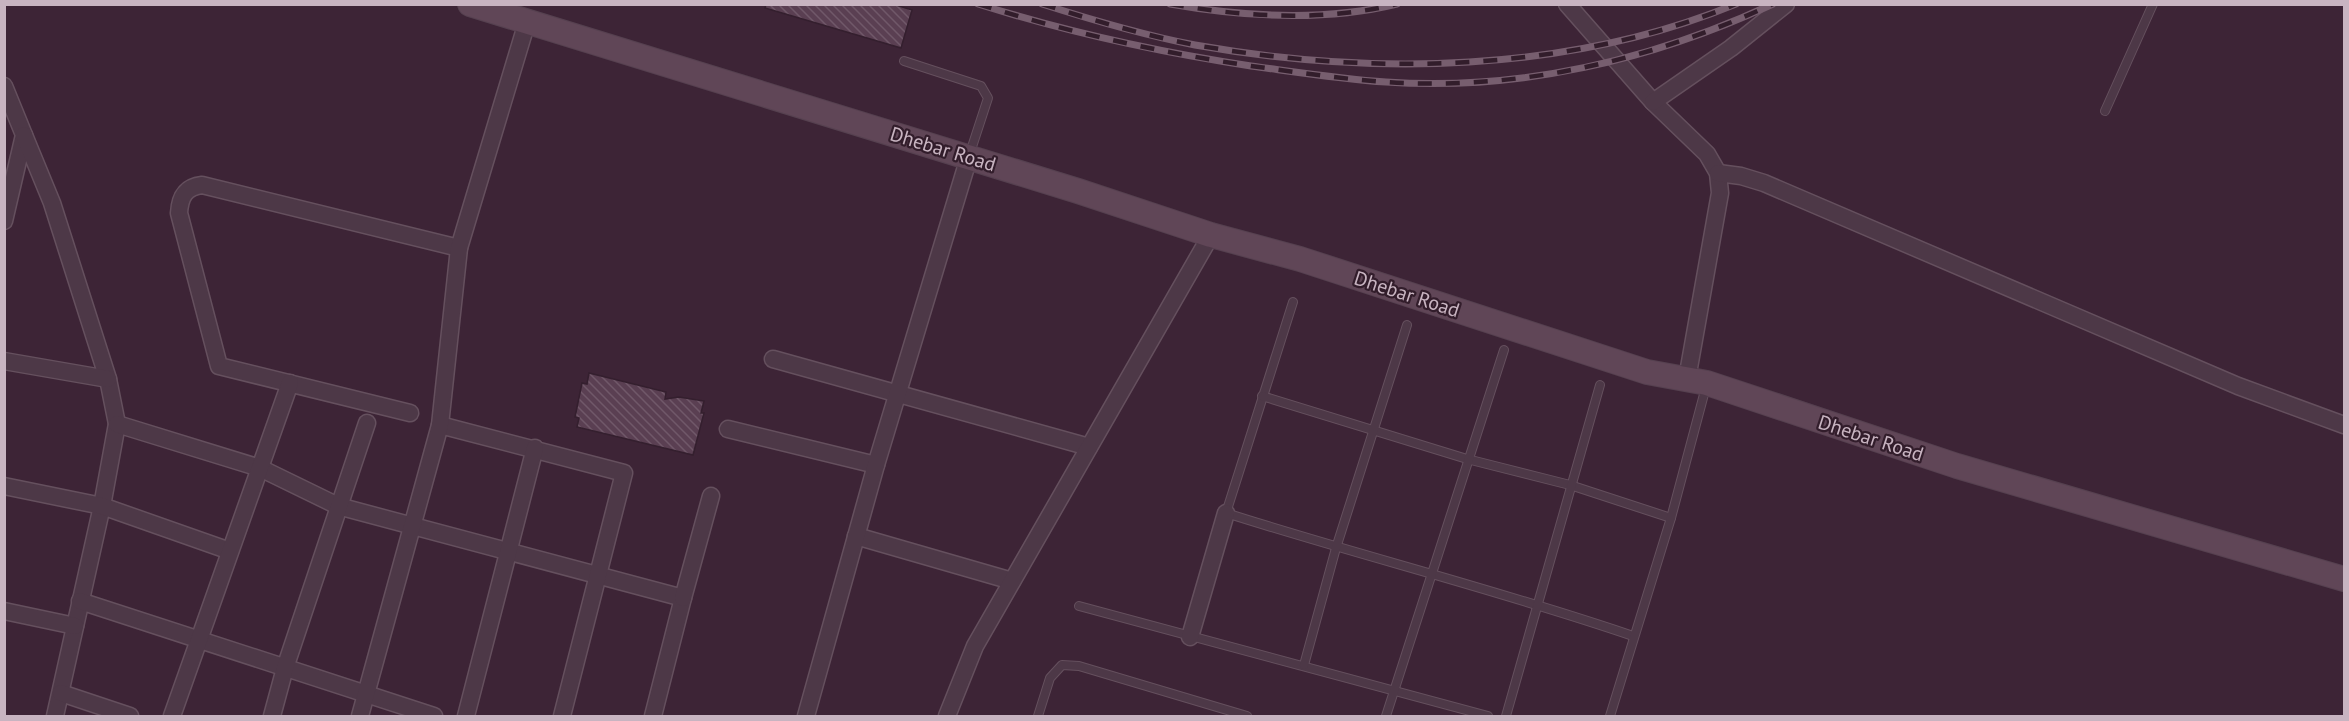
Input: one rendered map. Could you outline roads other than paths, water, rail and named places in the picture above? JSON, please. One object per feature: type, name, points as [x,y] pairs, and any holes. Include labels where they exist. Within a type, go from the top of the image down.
[{"type":"street","name":"Dhebar Road","points":[[470,4],[969,157],[1210,235],[1300,259],[1647,372],[1697,381],[1957,466],[2344,579]]},
{"type":"street","points":[[1567,4],[1653,102],[1707,154],[1718,173],[1720,193],[1697,381]]},
{"type":"street","points":[[1653,102],[1731,48],[1786,4]]},
{"type":"street","points":[[360,717],[440,424],[459,248],[527,22]]},
{"type":"street","points":[[4,86],[51,202],[108,379],[117,424],[102,506],[55,717]]},
{"type":"street","points":[[4,221],[24,135]]},
{"type":"street","points":[[806,717],[876,465],[969,157]]},
{"type":"street","points":[[1718,173],[1741,176],[1764,183],[2238,386],[2344,425]]},
{"type":"street","points":[[410,412],[219,366],[179,213],[184,193],[192,186],[202,185],[459,248]]},
{"type":"street","points":[[947,717],[975,646],[1210,235]]},
{"type":"street","points":[[772,359],[897,396],[1089,447]]},
{"type":"street","points":[[4,361],[108,379]]},
{"type":"street","points":[[172,717],[290,383]]},
{"type":"street","points":[[272,717],[285,668],[367,423]]},
{"type":"street","points":[[117,424],[260,468],[338,506],[683,598]]},
{"type":"street","points":[[440,424],[624,473],[562,717]]},
{"type":"street","points":[[728,429],[876,465]]},
{"type":"street","points":[[466,717],[535,448]]},
{"type":"street","points":[[4,486],[102,506],[230,551]]},
{"type":"street","points":[[653,717],[711,496]]},
{"type":"street","points":[[1190,637],[1226,513]]},
{"type":"street","points":[[856,536],[1012,581]]},
{"type":"street","points":[[80,601],[434,717]]},
{"type":"street","points":[[4,611],[75,626]]},
{"type":"street","points":[[61,693],[130,717]]},
{"type":"lane","points":[[2105,111],[2153,4]]},
{"type":"lane","points":[[904,61],[981,86],[988,98],[969,157]]},
{"type":"lane","points":[[1293,302],[1226,513],[1336,548],[1538,604],[1632,636]]},
{"type":"lane","points":[[1304,665],[1336,548],[1407,325]]},
{"type":"lane","points":[[1386,717],[1467,459],[1504,350]]},
{"type":"lane","points":[[1610,717],[1632,636],[1671,518],[1697,381]]},
{"type":"lane","points":[[1506,717],[1600,385]]},
{"type":"lane","points":[[1262,396],[1467,459],[1570,485],[1671,518]]},
{"type":"lane","points":[[1079,606],[1190,637],[1304,665],[1488,717]]},
{"type":"lane","points":[[1038,717],[1050,678],[1062,665],[1079,666],[1247,717]]},
{"type":"railway","points":[[978,4],[1147,48],[1251,66],[1352,79],[1436,84],[1535,76],[1633,56],[1727,24],[1773,4]]},
{"type":"railway","points":[[1042,4],[1118,27],[1195,45],[1262,55],[1400,64],[1469,62],[1538,55],[1606,44],[1672,27],[1736,4]]},
{"type":"railway","points":[[1170,4],[1227,12],[1284,16],[1341,13],[1397,4]]}]
